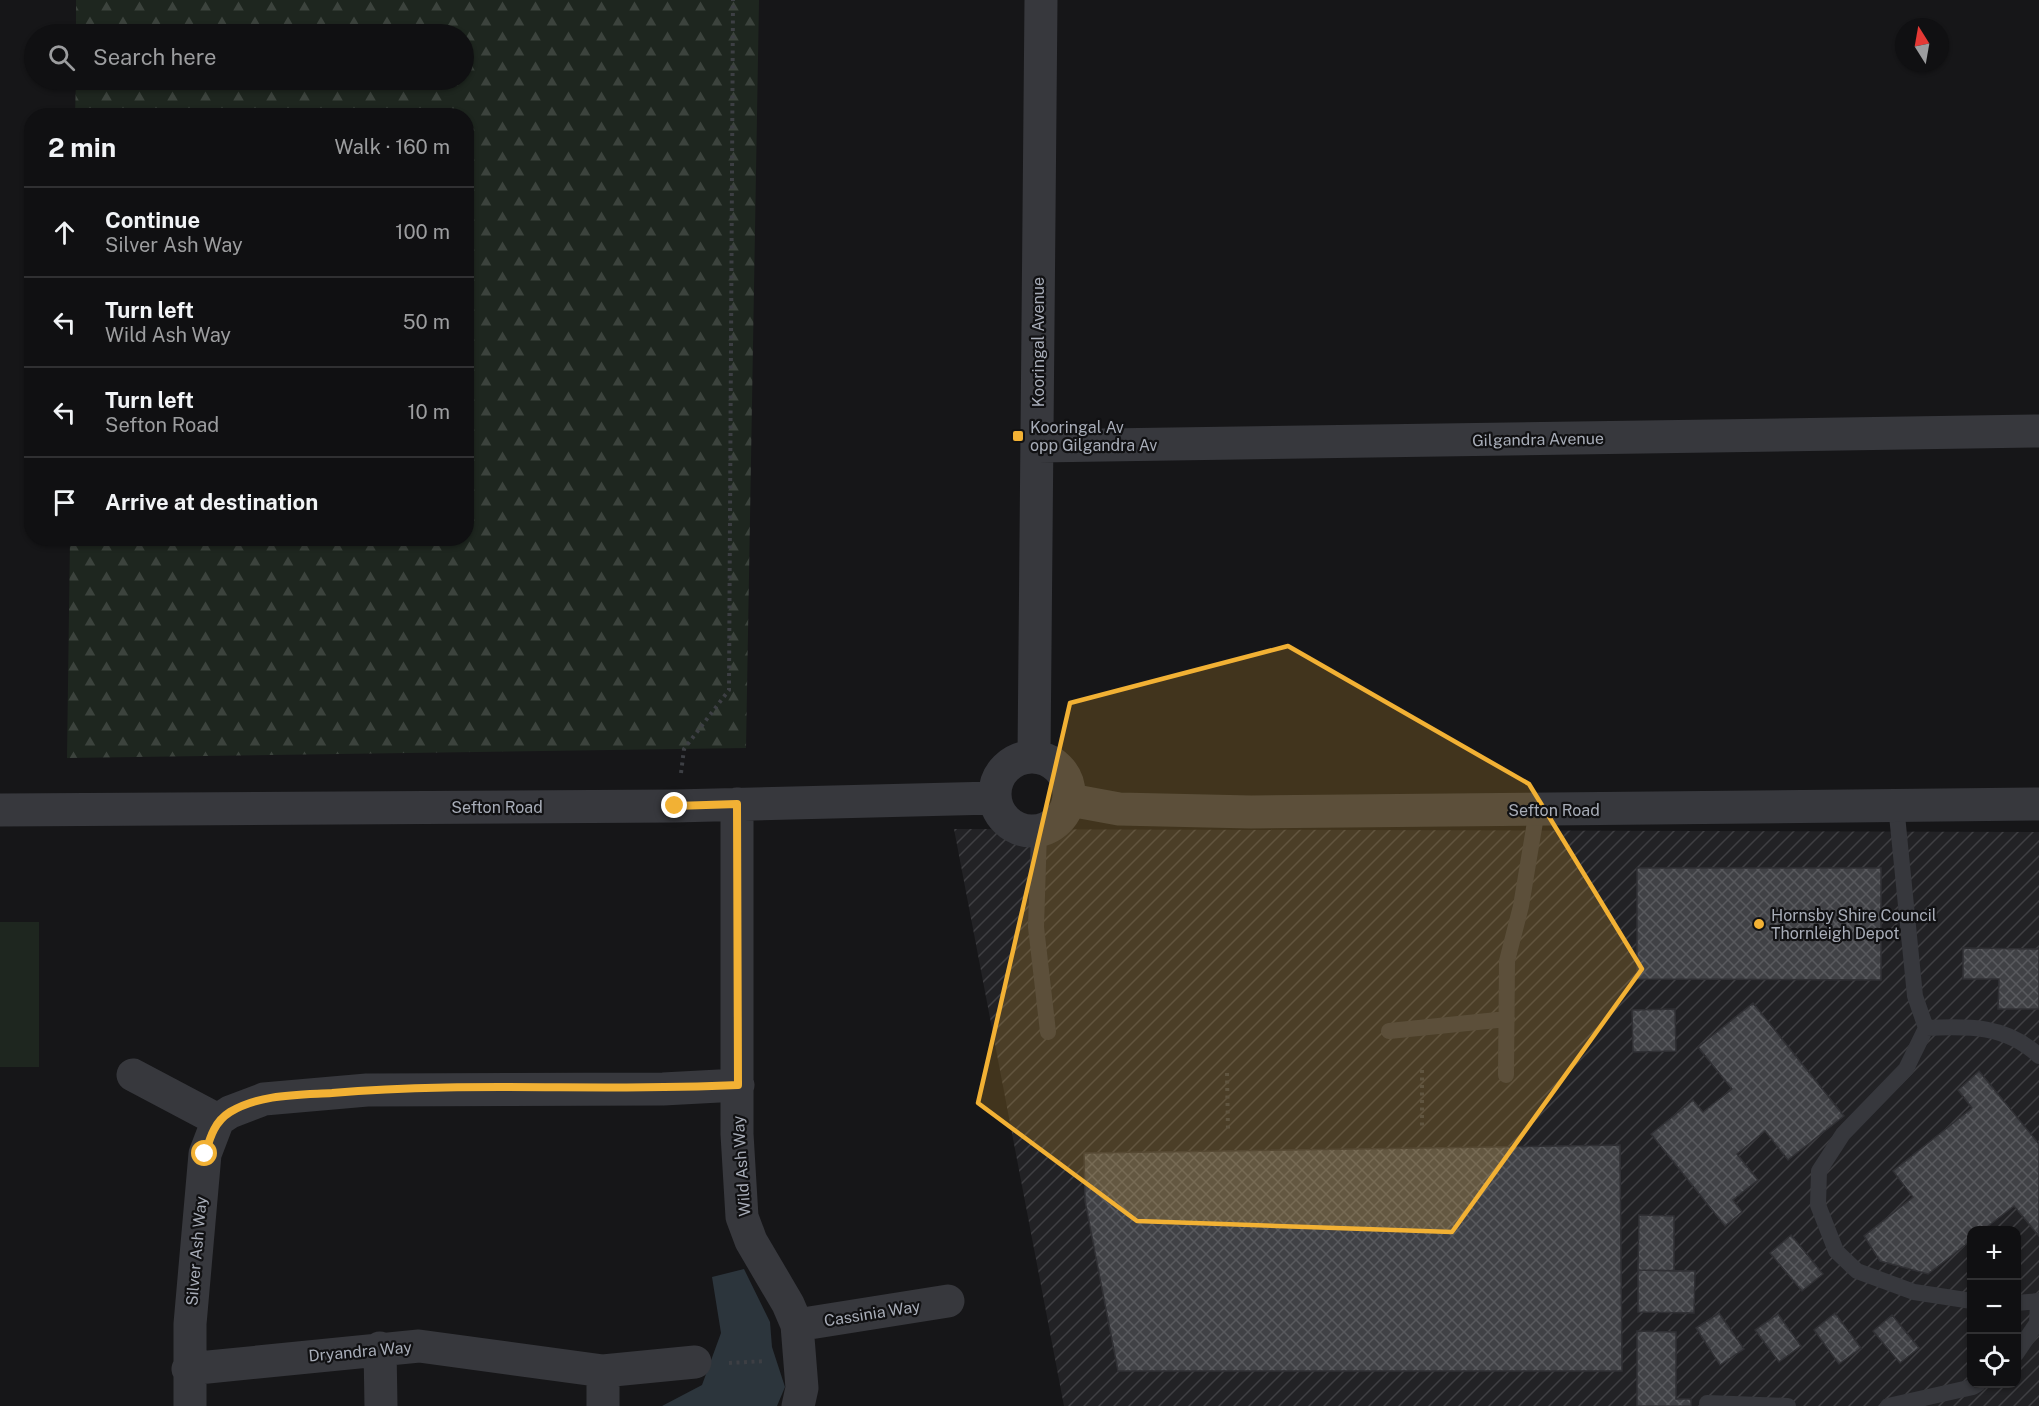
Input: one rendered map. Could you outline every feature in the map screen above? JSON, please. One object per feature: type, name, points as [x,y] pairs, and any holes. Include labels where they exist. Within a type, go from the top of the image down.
[{"type":"street","name":"Kooringal Avenue","points":[[1034,756],[1041,0]]},
{"type":"street","name":"Gilgandra Avenue","points":[[1038,446],[2039,431]]},
{"type":"street","points":[[1034,756],[1048,760],[1061,770],[1069,784],[1070,800],[1064,814],[1054,826],[1039,832],[1024,831],[1010,825],[999,813],[994,798],[996,783],[1004,769],[1018,759],[1034,756]]},
{"type":"street","name":"Sefton Road","points":[[0,810],[675,806],[994,798]]},
{"type":"street","name":"Sefton Road","points":[[1070,800],[1119,809],[1240,812],[2039,804]]},
{"type":"street","name":"Wild Ash Way","points":[[737,804],[738,1085],[742,1217],[751,1241],[788,1304],[796,1325],[802,1388],[798,1406]]},
{"type":"street","points":[[133,1075],[218,1120],[245,1105],[264,1099],[368,1090],[663,1089],[738,1085]]},
{"type":"street","name":"Silver Ash Way","points":[[190,1406],[188,1369],[193,1273],[205,1154],[218,1120]]},
{"type":"street","name":"Cassinia Way","points":[[796,1325],[948,1301]]},
{"type":"street","name":"Dryandra Way","points":[[188,1369],[380,1348],[419,1346],[603,1371],[695,1362]]},
{"type":"street","points":[[380,1348],[381,1406]]},
{"type":"street","points":[[603,1371],[603,1406]]},
{"type":"lane","points":[[1896,805],[1914,987],[1926,1028],[1906,1069],[1843,1134],[1820,1171],[1818,1205],[1836,1251],[1857,1271],[1914,1292],[1967,1300]]},
{"type":"lane","points":[[1506,1075],[1507,961],[1521,906],[1537,810]]},
{"type":"lane","points":[[1039,832],[1036,927],[1048,1032]]},
{"type":"lane","points":[[1389,1031],[1507,1019]]},
{"type":"lane","points":[[1926,1028],[1970,1026],[2001,1031],[2039,1056]]},
{"type":"lane","points":[[2021,1303],[2038,1302],[2037,1323],[2021,1347]]},
{"type":"lane","points":[[1888,1406],[1969,1388]]},
{"type":"lane","points":[[1707,1403],[1788,1406]]},
{"type":"path","points":[[675,806],[684,749],[729,690],[733,0]]},
{"type":"path","points":[[1422,1070],[1422,1130]]},
{"type":"path","points":[[1227,1073],[1228,1133]]},
{"type":"path","points":[[695,1362],[773,1361]]},
{"type":"highlighted area","points":[[1288,646],[1529,784],[1642,969],[1452,1232],[1137,1221],[978,1103],[1070,703]]},
{"type":"shaded area","points":[[954,829],[2039,832],[2039,1406],[1064,1406]]},
{"type":"shaded area","points":[[744,1269],[770,1322],[772,1347],[785,1387],[777,1406],[662,1406],[702,1385],[721,1333],[712,1277]]},
{"type":"green space","points":[[76,0],[759,0],[746,748],[67,758],[70,546],[474,546],[474,108],[75,108],[76,90],[474,90],[474,24],[76,24]]},
{"type":"green space","points":[[0,922],[39,922],[39,1067],[0,1067]]},
{"type":"building","name":"Hornsby Shire Council Thornleigh Depot","points":[[1637,868],[1881,868],[1881,980],[1637,979]]},
{"type":"building","points":[[1963,948],[2039,949],[2039,1009],[1998,1009],[1999,979],[1963,979]]},
{"type":"building","points":[[1753,1003],[1844,1116],[1788,1160],[1765,1131],[1737,1154],[1758,1180],[1733,1200],[1742,1212],[1725,1226],[1651,1134],[1693,1100],[1703,1112],[1732,1089],[1698,1047]]},
{"type":"building","points":[[1675,1009],[1676,1051],[1633,1052],[1632,1010]]},
{"type":"building","points":[[1979,1071],[2039,1144],[2039,1236],[2014,1206],[1988,1226],[1967,1226],[1967,1244],[1928,1274],[1880,1261],[1864,1236],[1913,1197],[1893,1171],[1972,1108],[1958,1090]]},
{"type":"building","points":[[1620,1145],[1622,1371],[1118,1371],[1085,1201],[1084,1153]]},
{"type":"building","points":[[1639,1215],[1674,1216],[1674,1271],[1638,1270]]},
{"type":"building","points":[[1791,1235],[1823,1274],[1802,1291],[1770,1253]]},
{"type":"building","points":[[1638,1270],[1695,1271],[1694,1313],[1638,1312]]},
{"type":"building","points":[[1719,1313],[1744,1349],[1720,1365],[1696,1328]]},
{"type":"building","points":[[1835,1313],[1861,1348],[1839,1364],[1814,1330]]},
{"type":"building","points":[[1778,1314],[1801,1346],[1779,1362],[1755,1330]]},
{"type":"building","points":[[1892,1315],[1919,1348],[1900,1363],[1873,1331]]},
{"type":"building","points":[[1637,1331],[1676,1332],[1676,1399],[1691,1399],[1691,1406],[1637,1406]]},
{"type":"place","name":"Kooringal Av opp Gilgandra Av","points":[[1018,436]]},
{"type":"place","name":"Hornsby Shire Council Thornleigh Depot","points":[[1759,924]]},
{"type":"route","points":[[205,1154],[218,1120],[245,1105],[264,1099],[368,1090],[663,1089],[738,1085],[737,804],[675,806]]}]
